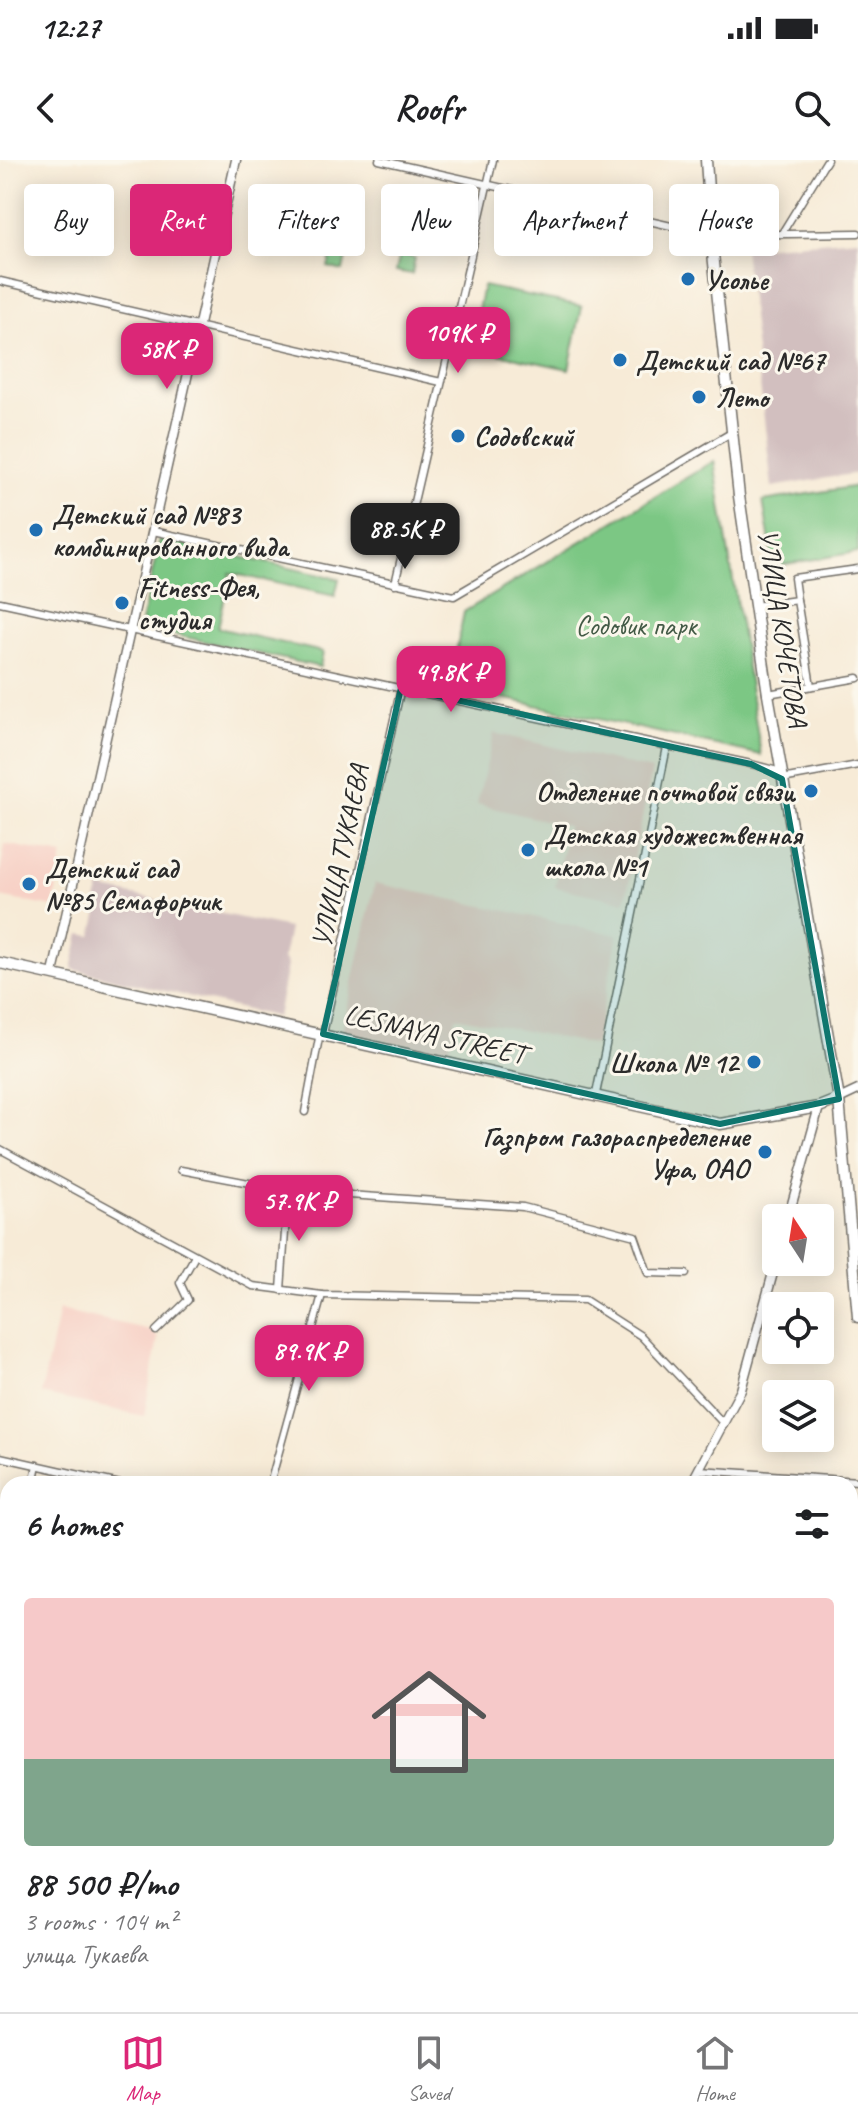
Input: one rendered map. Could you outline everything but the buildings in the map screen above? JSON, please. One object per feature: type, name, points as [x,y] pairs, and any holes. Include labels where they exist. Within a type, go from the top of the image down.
[{"type":"main road","name":"УЛИЦА КОЧЕТОВА","points":[[706,160],[708,184]]},
{"type":"main road","name":"УЛИЦА КОЧЕТОВА","points":[[713,256],[731,433],[779,770],[839,1099],[858,1317]]},
{"type":"main road","name":"LESNAYA STREET","points":[[0,963],[720,1124],[819,1107],[839,1099]]},
{"type":"street","points":[[53,973],[236,160]]},
{"type":"street","points":[[379,160],[669,225]]},
{"type":"street","points":[[395,584],[493,160]]},
{"type":"street","points":[[782,233],[827,160]]},
{"type":"street","points":[[779,233],[858,233]]},
{"type":"street","points":[[0,281],[441,382]]},
{"type":"street","points":[[153,531],[454,596],[731,433]]},
{"type":"street","points":[[811,686],[794,578],[858,569]]},
{"type":"street","points":[[755,606],[797,600]]},
{"type":"street","points":[[0,602],[779,770],[858,765]]},
{"type":"street","points":[[768,694],[858,678]]},
{"type":"street","name":"УЛИЦА ТУКАЕВА","points":[[305,1112],[319,1038],[323,1034],[401,688]]},
{"type":"street","points":[[596,1094],[667,747]]},
{"type":"street","name":"LESNAYA STREET","points":[[839,1099],[858,1090]]},
{"type":"street","points":[[792,1204],[819,1107]]},
{"type":"street","points":[[0,1149],[253,1286],[322,1295],[585,1300],[641,1336],[723,1423]]},
{"type":"street","points":[[181,1170],[291,1191],[523,1207],[635,1236],[648,1273],[686,1274]]},
{"type":"street","points":[[281,1290],[286,1214],[291,1191]]},
{"type":"street","points":[[156,1331],[188,1300],[180,1283],[195,1256]]},
{"type":"street","points":[[696,1476],[741,1390],[772,1276]]},
{"type":"street","points":[[272,1476],[322,1295]]},
{"type":"street","points":[[0,1457],[85,1476]]},
{"type":"street","points":[[35,1476],[37,1465]]},
{"type":"street","points":[[699,1470],[786,1476]]},
{"type":"highlighted area","points":[[401,688],[751,764],[782,779],[839,1099],[720,1124],[323,1034]]},
{"type":"shaded area","points":[[858,239],[858,473],[772,487],[745,256],[779,256],[779,245]]},
{"type":"shaded area","points":[[494,733],[652,770],[625,902],[555,887],[568,826],[477,804]]},
{"type":"shaded area","name":"Детский сад №85 Семафорчик","points":[[5,844],[63,855],[53,907],[0,897]]},
{"type":"shaded area","points":[[375,883],[618,935],[595,1045],[456,1017],[448,1055],[342,1032]]},
{"type":"shaded area","points":[[100,888],[289,928],[283,959],[287,965],[277,1017],[72,969],[80,934],[92,936],[101,901],[96,900]]},
{"type":"shaded area","points":[[59,1310],[151,1330],[158,1338],[144,1416],[41,1394]]},
{"type":"green space","points":[[331,256],[346,256],[343,271],[328,267]]},
{"type":"green space","points":[[400,256],[415,258],[412,274],[396,271]]},
{"type":"green space","points":[[483,286],[582,306],[569,369],[470,348]]},
{"type":"green space","name":"Содовик парк","points":[[714,461],[761,755],[449,686],[464,612]]},
{"type":"green space","points":[[858,486],[858,552],[774,566],[763,501]]},
{"type":"green space","points":[[160,539],[339,579],[335,596],[230,573],[218,628],[323,652],[320,667],[140,627]]},
{"type":"place","name":"Усолье","points":[[688,279]]},
{"type":"place","name":"Детский сад №67","points":[[620,360]]},
{"type":"place","name":"Лето","points":[[699,397]]},
{"type":"place","name":"Содовский","points":[[458,436]]},
{"type":"place","name":"Детский сад №83 комбинированного вида","points":[[36,530]]},
{"type":"place","name":"Fitness-Фея, студия","points":[[122,603]]},
{"type":"place","name":"Отделение почтовой связи","points":[[811,791]]},
{"type":"place","name":"Детская художественная школа №1","points":[[528,850]]},
{"type":"place","name":"Детский сад №85 Семафорчик","points":[[29,884]]},
{"type":"place","name":"Школа № 12","points":[[754,1062]]},
{"type":"place","name":"Газпром газораспределение Уфа, ОАО","points":[[765,1152]]}]
